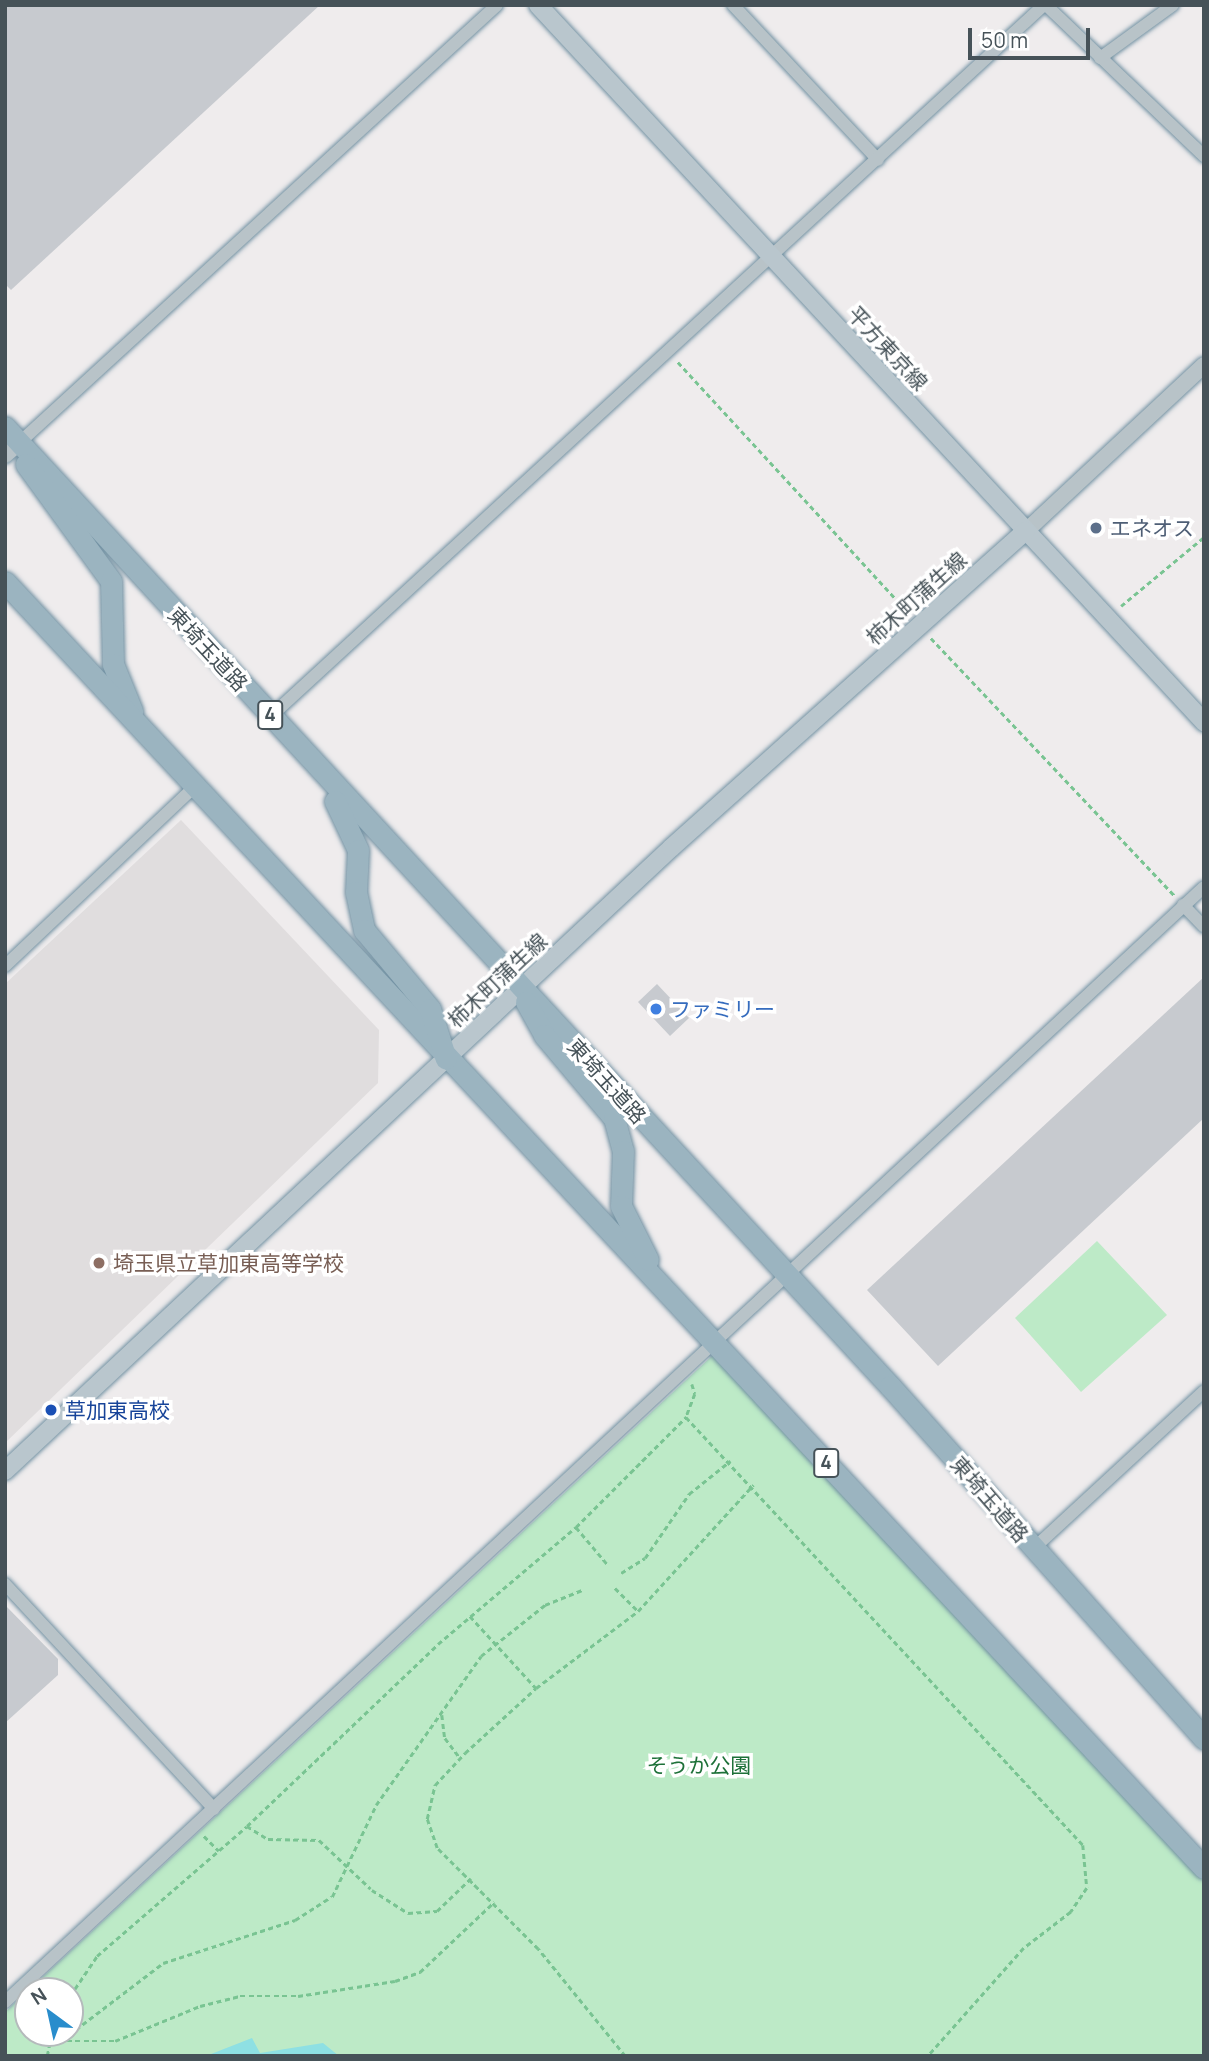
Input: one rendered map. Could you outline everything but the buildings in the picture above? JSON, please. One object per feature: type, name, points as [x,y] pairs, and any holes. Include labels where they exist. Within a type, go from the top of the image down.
[{"type":"highway","name":"東埼玉道路","points":[[10,442],[271,716],[309,761],[785,1273],[1204,1739]]},
{"type":"highway","name":"4","points":[[10,442],[42,492],[86,540],[111,581],[113,664],[147,735]]},
{"type":"highway","name":"4","points":[[5,582],[446,1059],[1204,1868]]},
{"type":"highway","name":"4","points":[[309,761],[354,833],[364,930],[430,1009],[446,1059]]},
{"type":"highway","name":"4","points":[[522,988],[544,1035],[614,1118],[623,1152],[621,1206],[664,1289]]},
{"type":"main road","name":"平方東京線","points":[[538,5],[1026,531],[1202,716]]},
{"type":"main road","name":"柿木町蒲生線","points":[[5,1471],[522,988],[1026,531]]},
{"type":"street","points":[[10,442],[497,5]]},
{"type":"street","points":[[733,5],[878,160]]},
{"type":"street","points":[[271,716],[1045,5],[1204,156]]},
{"type":"street","points":[[1100,58],[1172,5]]},
{"type":"street","points":[[1026,531],[1204,365]]},
{"type":"street","points":[[5,966],[194,787]]},
{"type":"street","points":[[5,2002],[687,1368],[715,1346],[785,1273],[1204,887]]},
{"type":"street","points":[[1183,905],[1204,927]]},
{"type":"street","points":[[1033,1549],[1204,1391]]},
{"type":"street","points":[[5,1584],[214,1810]]},
{"type":"path","points":[[1118,608],[1204,537]]},
{"type":"path","points":[[83,1977],[97,1956],[247,1826],[470,1616],[576,1527],[685,1417],[695,1394],[687,1368]]},
{"type":"path","points":[[685,1417],[753,1485],[929,1685],[1062,1820],[1086,1855],[1087,1888],[1071,1912],[1024,1948],[928,2056]]},
{"type":"path","points":[[621,1573],[645,1558],[689,1494],[730,1461]]},
{"type":"path","points":[[625,2056],[495,1902],[437,1849],[426,1819],[435,1785],[460,1758],[536,1688],[638,1611],[753,1485]]},
{"type":"path","points":[[576,1527],[608,1565]]},
{"type":"path","points":[[615,1588],[638,1611]]},
{"type":"path","points":[[84,2023],[163,1964],[295,1920],[332,1896],[376,1805],[419,1738],[442,1715],[494,1643],[545,1605],[582,1590]]},
{"type":"path","points":[[470,1616],[536,1688]]},
{"type":"path","points":[[442,1715],[445,1738],[460,1758]]},
{"type":"path","points":[[196,1826],[219,1851]]},
{"type":"path","points":[[247,1826],[268,1839],[319,1840],[370,1889],[408,1913],[437,1911],[471,1878]]},
{"type":"path","points":[[84,2045],[115,2041],[200,2006],[240,1996],[298,1996],[395,1981],[420,1972],[495,1902]]},
{"type":"shaded area","name":"埼玉県立草加東高等学校","points":[[181,820],[379,1030],[378,1083],[5,1443],[5,984]]},
{"type":"green space","points":[[1097,1241],[1167,1315],[1081,1392],[1015,1318]]},
{"type":"green space","name":"そうか公園","points":[[713,1355],[1204,1882],[1204,2056],[5,2056],[5,2012],[14,2004],[14,2047],[84,2047],[84,1977],[43,1977]]},
{"type":"water","points":[[252,2038],[260,2053],[323,2043],[339,2056],[206,2056]]},
{"type":"place","name":"エネオス","points":[[1096,528]]},
{"type":"place","name":"ファミリー","points":[[656,1009]]},
{"type":"place","name":"埼玉県立草加東高等学校","points":[[99,1263]]},
{"type":"place","name":"草加東高校","points":[[51,1410]]}]
